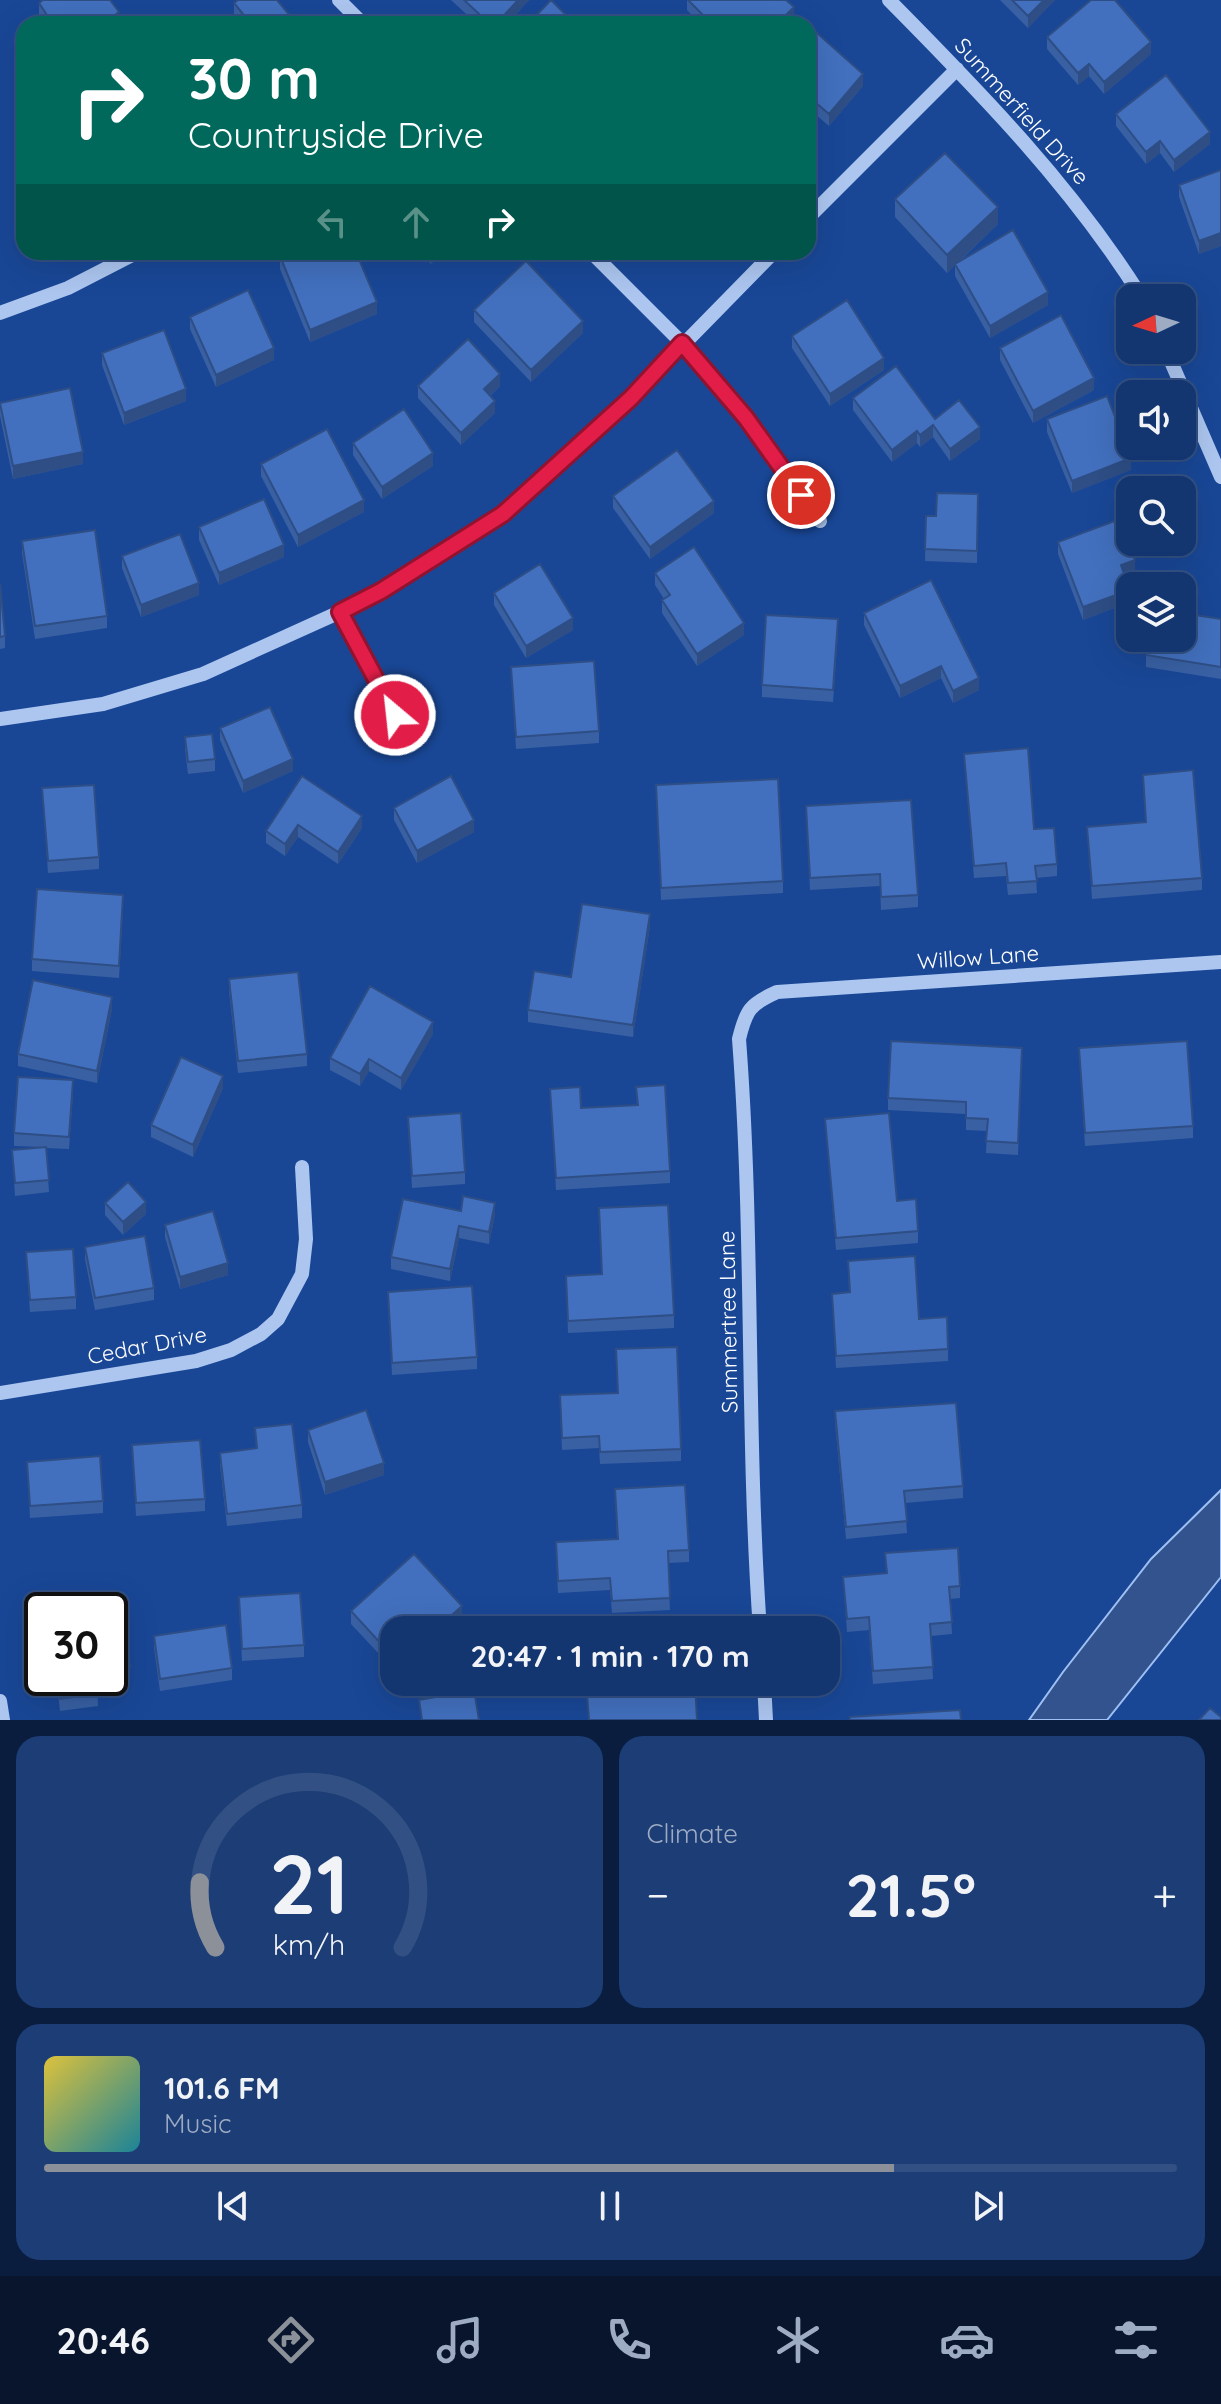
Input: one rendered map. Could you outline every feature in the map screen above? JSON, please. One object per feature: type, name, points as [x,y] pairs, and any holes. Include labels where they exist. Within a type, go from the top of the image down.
[{"type":"street","points":[[339,0],[355,16]]},
{"type":"street","name":"Summerfield Drive","points":[[889,0],[1036,153],[1118,259],[1133,284]]},
{"type":"street","points":[[816,210],[957,69]]},
{"type":"street","points":[[0,313],[68,288],[122,260]]},
{"type":"street","points":[[599,260],[682,343],[746,418],[820,521]]},
{"type":"street","points":[[0,719],[103,704],[203,674],[381,591],[503,514],[631,398],[766,260]]},
{"type":"street","points":[[1172,364],[1221,477]]},
{"type":"street","points":[[340,612],[395,715]]},
{"type":"street","name":"Willow Lane","points":[[745,1014],[757,1001],[777,992],[1221,962]]},
{"type":"street","name":"Summertree Lane","points":[[745,1014],[739,1039],[751,1300],[752,1518],[759,1616]]},
{"type":"street","name":"Cedar Drive","points":[[0,1393],[196,1361],[231,1350],[261,1334],[278,1319],[302,1274],[306,1239],[302,1167]]},
{"type":"street","points":[[765,1696],[766,1720]]},
{"type":"street","points":[[0,1701],[3,1720]]},
{"type":"water","points":[[1221,1490],[1221,1577],[1107,1720],[1029,1720],[1151,1559]]},
{"type":"building","points":[[43,0],[110,0],[119,12],[113,16],[48,16],[39,3]]},
{"type":"building","points":[[238,0],[277,0],[290,16],[245,16],[234,3]]},
{"type":"building","points":[[464,0],[518,0],[503,16],[481,16]]},
{"type":"building","points":[[551,0],[567,16],[536,16]]},
{"type":"building","points":[[688,0],[786,0],[794,7],[785,16],[704,16]]},
{"type":"building","points":[[1012,0],[1044,0],[1028,16]]},
{"type":"building","points":[[1091,0],[1115,0],[1151,42],[1104,82],[1089,64],[1078,73],[1047,37]]},
{"type":"building","points":[[816,32],[863,74],[829,114],[816,103]]},
{"type":"building","points":[[1166,75],[1210,132],[1174,160],[1160,141],[1146,152],[1116,114]]},
{"type":"building","points":[[945,153],[998,207],[947,255],[895,199]]},
{"type":"building","points":[[1221,170],[1221,233],[1199,241],[1179,185]]},
{"type":"building","points":[[1013,230],[1048,292],[990,326],[955,264]]},
{"type":"building","points":[[282,260],[359,260],[377,302],[310,330]]},
{"type":"building","points":[[526,261],[583,321],[531,370],[474,310]]},
{"type":"building","points":[[248,290],[274,348],[216,375],[190,317]]},
{"type":"building","points":[[847,300],[884,358],[830,394],[792,336]]},
{"type":"building","points":[[1061,315],[1094,378],[1033,411],[1000,348]]},
{"type":"building","points":[[164,330],[186,389],[124,413],[102,353]]},
{"type":"building","points":[[468,339],[500,374],[484,389],[495,401],[461,433],[418,386]]},
{"type":"building","points":[[896,366],[935,419],[959,400],[980,427],[950,449],[933,425],[920,435],[917,431],[892,450],[853,398]]},
{"type":"building","points":[[70,388],[83,452],[13,466],[0,403]]},
{"type":"building","points":[[1107,396],[1116,419],[1116,460],[1126,460],[1072,481],[1047,419]]},
{"type":"building","points":[[404,409],[433,453],[382,487],[353,443]]},
{"type":"building","points":[[327,429],[364,500],[298,535],[261,464]]},
{"type":"building","points":[[677,450],[714,501],[650,547],[613,496]]},
{"type":"building","points":[[937,493],[978,494],[977,551],[925,549],[926,516],[936,516]]},
{"type":"building","points":[[264,499],[284,545],[219,573],[199,527]]},
{"type":"building","points":[[1116,520],[1116,556],[1134,556],[1135,560],[1121,565],[1124,572],[1116,572],[1116,595],[1083,607],[1058,542]]},
{"type":"building","points":[[95,530],[107,616],[35,626],[22,541]]},
{"type":"building","points":[[180,534],[199,583],[141,605],[122,556]]},
{"type":"building","points":[[694,547],[744,623],[697,654],[662,600],[670,595],[655,573]]},
{"type":"building","points":[[540,564],[573,618],[526,646],[494,593]]},
{"type":"building","points":[[931,580],[979,678],[953,691],[941,666],[900,686],[864,613]]},
{"type":"building","points":[[0,584],[5,636],[0,637]]},
{"type":"building","points":[[766,615],[838,619],[833,690],[762,685]]},
{"type":"building","points":[[1196,615],[1221,619],[1221,667],[1146,655],[1146,652],[1196,652]]},
{"type":"building","points":[[594,661],[599,731],[516,737],[511,667]]},
{"type":"building","points":[[270,707],[293,759],[243,781],[220,728]]},
{"type":"building","points":[[212,734],[215,759],[188,762],[185,737]]},
{"type":"building","points":[[1028,748],[1034,829],[1054,828],[1057,864],[1035,866],[1037,881],[1008,883],[1006,863],[974,866],[964,754]]},
{"type":"building","points":[[1193,770],[1202,878],[1092,886],[1087,827],[1146,822],[1143,775]]},
{"type":"building","points":[[302,776],[362,816],[338,852],[298,825],[285,844],[266,831]]},
{"type":"building","points":[[451,776],[474,820],[417,851],[394,808]]},
{"type":"building","points":[[778,779],[783,881],[661,888],[656,785]]},
{"type":"building","points":[[94,785],[99,857],[48,861],[42,788]]},
{"type":"building","points":[[911,800],[918,895],[881,897],[880,874],[810,878],[806,806]]},
{"type":"building","points":[[37,889],[123,895],[119,966],[32,959]]},
{"type":"building","points":[[582,904],[650,914],[633,1025],[528,1010],[534,971],[571,977]]},
{"type":"building","points":[[298,972],[307,1054],[238,1061],[229,979]]},
{"type":"building","points":[[33,980],[112,997],[97,1071],[18,1054]]},
{"type":"building","points":[[370,986],[433,1022],[401,1078],[369,1059],[360,1074],[330,1058]]},
{"type":"building","points":[[891,1041],[1022,1048],[1018,1143],[986,1141],[988,1119],[966,1118],[966,1102],[888,1098]]},
{"type":"building","points":[[1187,1041],[1193,1126],[1085,1133],[1079,1048]]},
{"type":"building","points":[[181,1057],[223,1076],[193,1145],[151,1125]]},
{"type":"building","points":[[18,1077],[73,1080],[69,1137],[14,1133]]},
{"type":"building","points":[[665,1085],[670,1171],[556,1178],[550,1089],[580,1087],[581,1108],[638,1105],[636,1087]]},
{"type":"building","points":[[461,1113],[465,1172],[412,1176],[408,1117]]},
{"type":"building","points":[[889,1113],[897,1201],[916,1199],[918,1231],[836,1238],[825,1119]]},
{"type":"building","points":[[46,1147],[49,1180],[15,1183],[12,1150]]},
{"type":"building","points":[[128,1182],[146,1202],[123,1222],[105,1203]]},
{"type":"building","points":[[463,1196],[495,1203],[489,1232],[459,1226],[450,1269],[391,1257],[403,1199],[461,1211]]},
{"type":"building","points":[[668,1205],[674,1315],[568,1321],[566,1276],[602,1274],[599,1208]]},
{"type":"building","points":[[213,1211],[228,1263],[180,1277],[165,1225]]},
{"type":"building","points":[[145,1236],[154,1288],[95,1298],[85,1247]]},
{"type":"building","points":[[73,1249],[76,1297],[30,1300],[26,1252]]},
{"type":"building","points":[[915,1256],[919,1319],[947,1317],[948,1349],[836,1356],[832,1294],[850,1292],[848,1261]]},
{"type":"building","points":[[472,1286],[477,1357],[392,1363],[388,1292]]},
{"type":"building","points":[[677,1347],[681,1449],[600,1452],[599,1436],[562,1438],[560,1395],[618,1393],[616,1349]]},
{"type":"building","points":[[956,1403],[963,1486],[904,1491],[907,1521],[846,1527],[835,1411]]},
{"type":"building","points":[[366,1410],[384,1463],[325,1482],[308,1430]]},
{"type":"building","points":[[292,1424],[302,1505],[227,1514],[220,1453],[257,1448],[255,1428]]},
{"type":"building","points":[[200,1440],[205,1499],[136,1503],[132,1445]]},
{"type":"building","points":[[100,1456],[103,1501],[30,1506],[27,1462]]},
{"type":"building","points":[[685,1485],[689,1550],[668,1551],[670,1598],[612,1601],[610,1578],[558,1581],[556,1542],[618,1539],[615,1489]]},
{"type":"building","points":[[958,1548],[960,1586],[949,1587],[952,1622],[930,1624],[933,1667],[873,1671],[869,1617],[847,1619],[843,1577],[887,1573],[885,1553]]},
{"type":"building","points":[[414,1554],[462,1606],[451,1616],[380,1616],[380,1643],[351,1611]]},
{"type":"building","points":[[300,1593],[304,1645],[242,1649],[239,1597]]},
{"type":"building","points":[[226,1625],[232,1668],[160,1679],[154,1636]]},
{"type":"building","points":[[441,1696],[475,1696],[479,1720],[422,1720],[419,1700]]},
{"type":"building","points":[[587,1696],[696,1696],[697,1720],[589,1720]]},
{"type":"building","points":[[1210,1708],[1221,1720],[1199,1720]]},
{"type":"building","points":[[960,1710],[961,1720],[850,1720],[850,1717]]},
{"type":"route","points":[[395,715],[340,612],[381,591],[503,514],[631,398],[682,343],[746,418],[801,495]]}]
